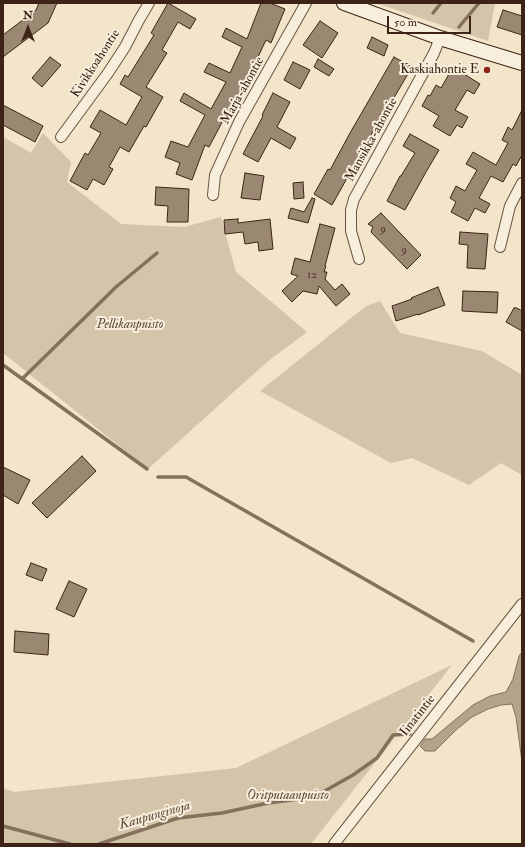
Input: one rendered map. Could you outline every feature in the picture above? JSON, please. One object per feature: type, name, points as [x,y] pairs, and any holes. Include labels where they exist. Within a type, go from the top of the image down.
[{"type":"street","name":"Kivikkoahontie","points":[[61,137],[108,73],[125,47],[149,3]]},
{"type":"street","name":"Marja-ahontie","points":[[213,195],[215,175],[239,122],[306,3]]},
{"type":"street","points":[[344,3],[440,38],[522,64]]},
{"type":"street","name":"Mansikka-ahontie","points":[[359,260],[351,231],[351,210],[354,199],[434,53],[440,38]]},
{"type":"street","points":[[500,247],[510,206],[522,183]]},
{"type":"street","name":"Iinatintie","points":[[334,844],[522,604]]},
{"type":"green space","points":[[376,3],[495,3],[488,41]]},
{"type":"green space","name":"Pellikanpuisto","points":[[43,133],[71,162],[67,182],[121,224],[184,227],[221,217],[236,272],[307,332],[267,362],[148,469],[3,353],[3,137],[31,153]]},
{"type":"green space","points":[[380,301],[400,333],[482,351],[522,375],[522,475],[501,463],[469,485],[412,458],[391,463],[260,391],[366,306]]},
{"type":"green space","name":"Oritputaanpuisto","points":[[452,665],[311,844],[3,844],[3,788],[14,792],[236,768]]},
{"type":"shaded area","points":[[522,652],[522,762],[516,717],[512,704],[501,705],[488,709],[472,717],[456,730],[435,751],[425,751],[420,746],[425,739],[432,739],[473,705],[490,696],[506,692],[513,679],[519,656]]},
{"type":"building","points":[[39,3],[57,3],[48,23],[3,57],[3,35],[36,10]]},
{"type":"building","points":[[168,3],[196,19],[190,29],[178,22],[162,50],[167,53],[146,87],[163,97],[146,127],[144,126],[129,152],[120,147],[109,167],[113,169],[104,185],[93,179],[87,190],[70,181],[85,153],[88,155],[101,133],[90,127],[100,110],[126,125],[142,97],[120,84],[125,75],[128,77],[154,35],[151,33]]},
{"type":"building","points":[[261,3],[270,3],[285,9],[271,43],[266,40],[230,112],[228,111],[209,147],[205,145],[192,180],[176,174],[180,163],[165,157],[171,141],[188,147],[205,115],[180,101],[184,93],[211,109],[226,82],[204,72],[209,63],[230,73],[242,47],[222,37],[226,28],[247,39]]},
{"type":"building","points":[[503,10],[522,16],[522,35],[497,27]]},
{"type":"building","points":[[320,21],[338,33],[322,58],[303,45]]},
{"type":"building","points":[[372,37],[388,45],[384,56],[367,48]]},
{"type":"building","points":[[50,57],[61,65],[42,87],[32,78]]},
{"type":"building","points":[[394,57],[412,67],[374,130],[332,205],[314,194],[328,169],[330,170]]},
{"type":"building","points":[[318,59],[334,69],[329,76],[314,67]]},
{"type":"building","points":[[293,62],[310,70],[300,89],[284,80]]},
{"type":"building","points":[[453,67],[480,84],[474,94],[467,90],[455,110],[468,117],[462,128],[457,125],[450,136],[433,126],[439,116],[422,106],[436,85],[441,88]]},
{"type":"building","points":[[273,93],[290,102],[277,127],[296,138],[290,149],[271,138],[258,162],[243,154]]},
{"type":"building","points":[[3,105],[43,126],[35,142],[3,125]]},
{"type":"building","points":[[522,110],[522,155],[516,166],[513,164],[503,182],[491,176],[479,198],[490,204],[485,213],[475,208],[468,221],[451,212],[456,202],[450,198],[456,186],[465,191],[477,170],[466,164],[473,152],[496,165],[508,143],[502,140],[508,127],[512,130]]},
{"type":"building","points":[[410,134],[439,150],[405,210],[387,201],[400,176],[415,153],[403,146]]},
{"type":"building","points":[[245,173],[264,176],[260,200],[241,198]]},
{"type":"building","points":[[303,182],[304,198],[294,199],[293,183]]},
{"type":"building","points":[[156,187],[189,189],[188,222],[167,222],[168,206],[155,205]]},
{"type":"building","points":[[312,198],[315,199],[308,223],[288,218],[291,208],[304,212]]},
{"type":"building","points":[[381,213],[421,255],[407,269],[371,232],[373,227],[368,224]]},
{"type":"building","points":[[238,219],[238,223],[270,219],[273,249],[259,251],[258,242],[245,244],[243,232],[225,234],[224,220]]},
{"type":"building","points":[[320,224],[335,228],[325,266],[324,272],[327,272],[325,279],[335,290],[342,284],[350,294],[336,306],[319,286],[317,294],[303,291],[292,302],[282,291],[298,276],[291,274],[295,258],[310,262]]},
{"type":"building","points":[[460,232],[488,234],[485,269],[467,268],[468,245],[459,244]]},
{"type":"building","points":[[438,287],[445,305],[396,321],[392,306]]},
{"type":"building","points":[[463,291],[498,292],[497,313],[462,311]]},
{"type":"building","points":[[514,308],[522,311],[522,331],[506,322]]},
{"type":"building","points":[[82,456],[96,471],[47,518],[32,503]]},
{"type":"building","points":[[3,467],[30,480],[18,504],[3,495]]},
{"type":"building","points":[[31,563],[47,569],[42,581],[26,575]]},
{"type":"building","points":[[69,581],[87,589],[74,617],[56,609]]},
{"type":"building","points":[[15,631],[49,634],[48,655],[14,652]]},
{"type":"waterway","points":[[433,13],[441,3]]},
{"type":"waterway","points":[[459,27],[479,3]]},
{"type":"waterway","points":[[22,379],[116,287],[157,253]]},
{"type":"waterway","points":[[3,365],[147,469]]},
{"type":"waterway","points":[[158,477],[186,477],[473,641]]},
{"type":"waterway","name":"Kaupunginoja","points":[[99,844],[178,818],[222,813],[268,803],[314,797],[353,775],[377,758],[393,735],[410,734]]},
{"type":"waterway","name":"Kaupunginoja","points":[[3,826],[70,844]]},
{"type":"place","name":"Kaskiahontie E","points":[[487,70]]}]
